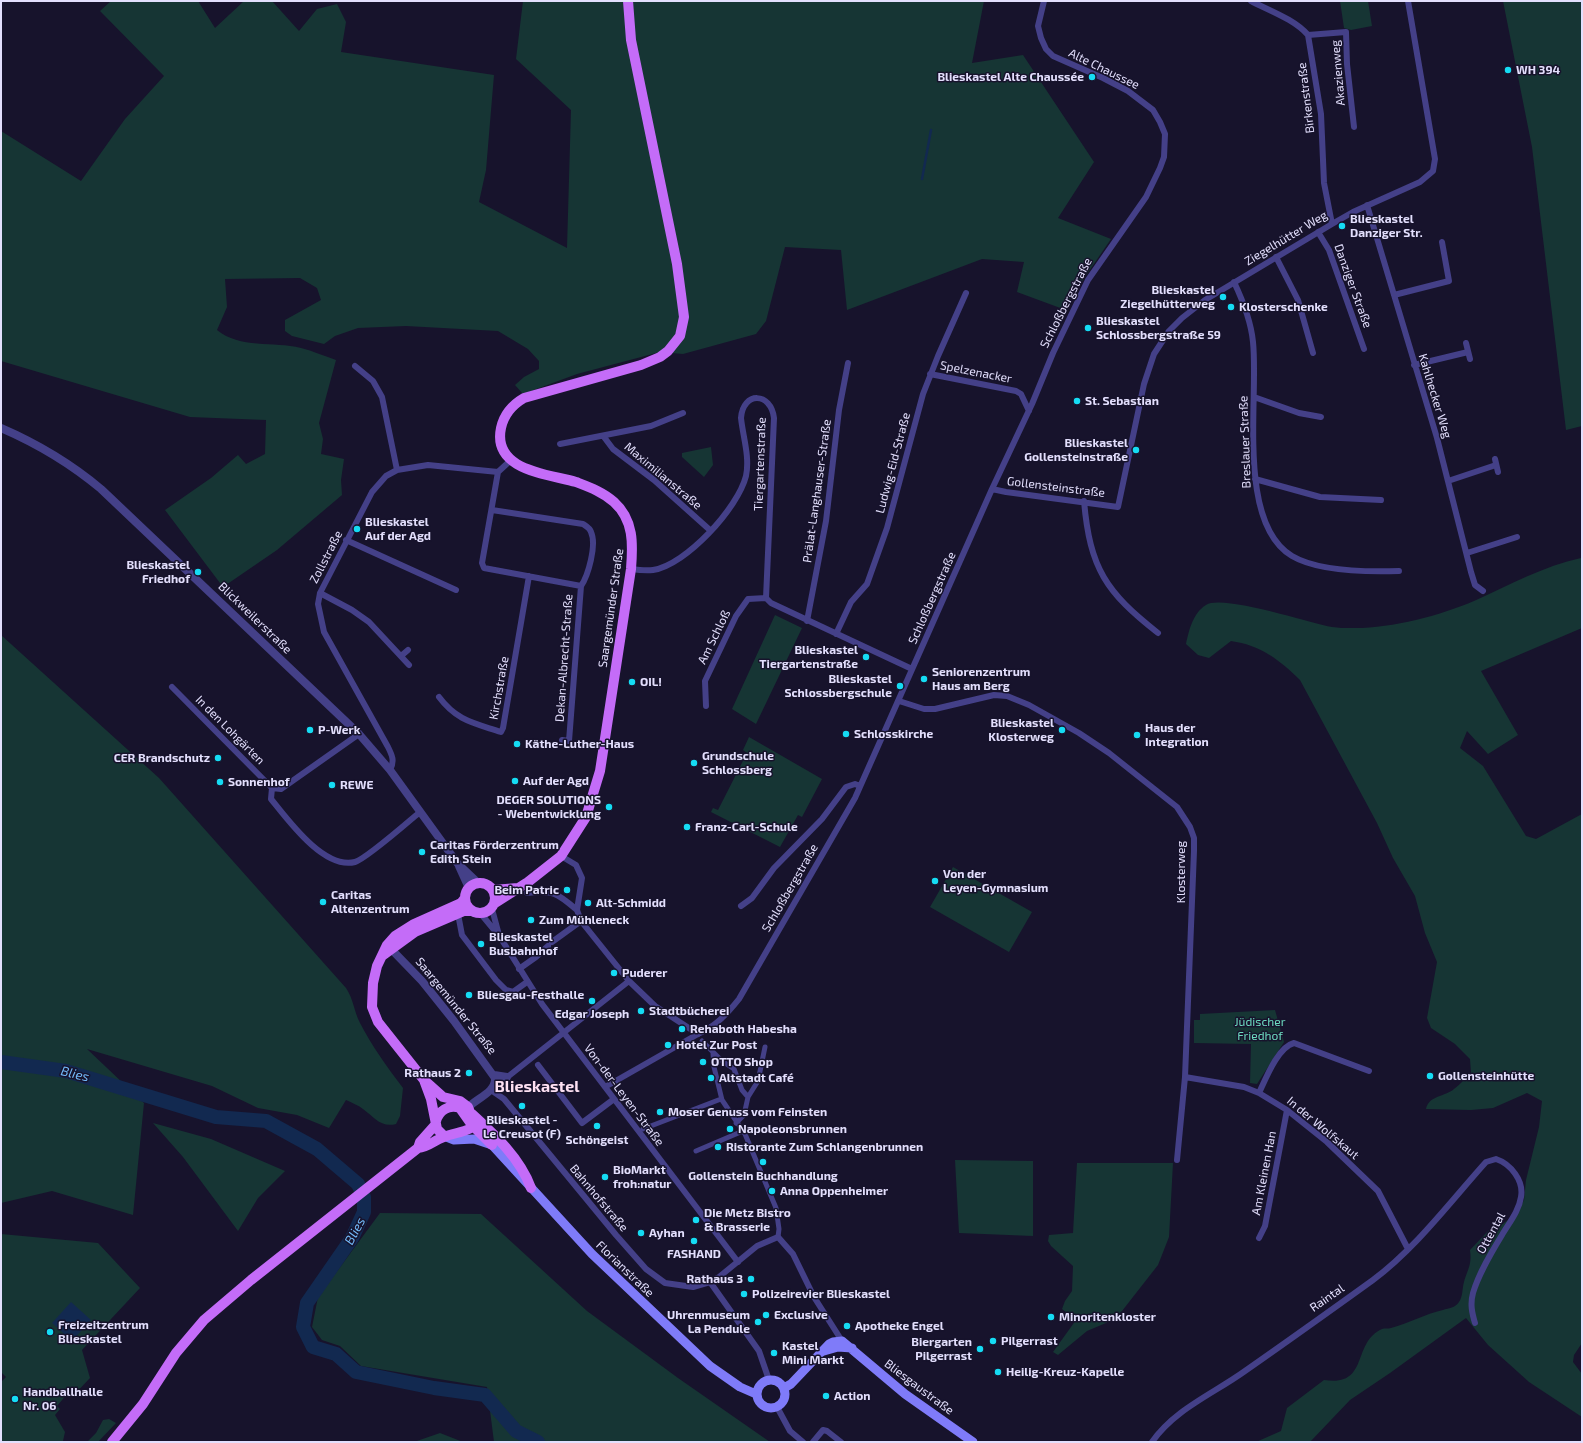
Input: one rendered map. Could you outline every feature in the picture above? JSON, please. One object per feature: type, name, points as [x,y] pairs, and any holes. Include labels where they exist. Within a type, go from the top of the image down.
[{"type":"main road","name":"Saargemünder Straße","points":[[493,906],[528,882],[560,856],[581,827],[595,790],[600,771],[633,549],[631,529],[622,510],[614,502],[592,488],[526,470],[506,455],[500,439],[500,431],[509,409],[524,398],[640,365],[660,357],[674,345],[683,329],[683,302],[677,264],[631,40],[628,1]]},
{"type":"main road","points":[[390,948],[395,936],[414,924],[461,903],[469,888],[478,883],[487,884],[493,890],[496,899],[493,906],[476,912],[464,911],[415,932],[390,948],[382,956],[377,966],[373,983],[372,1007],[378,1022],[424,1080],[443,1097],[460,1101],[468,1115],[492,1144]]},
{"type":"main road","name":"Saargemünder Straße","points":[[493,890],[518,888]]},
{"type":"main road","points":[[465,898],[466,903],[476,912]]},
{"type":"main road","points":[[424,1080],[431,1099],[437,1129],[444,1136],[454,1140],[476,1140],[492,1144]]},
{"type":"main road","points":[[418,1148],[420,1142],[436,1123],[441,1112],[448,1107],[456,1106],[498,1138],[527,1177],[531,1188]]},
{"type":"main road","points":[[112,1442],[142,1404],[188,1338],[204,1320],[251,1280],[418,1148],[426,1147],[444,1136],[461,1132],[466,1126],[468,1115]]},
{"type":"main road","name":"Florianstraße","points":[[492,1144],[592,1254],[710,1366],[740,1387],[756,1394]]},
{"type":"main road","points":[[784,1388],[778,1382],[769,1380],[758,1386],[756,1394],[757,1399],[767,1408],[777,1407],[783,1401],[784,1388],[833,1342],[842,1341]]},
{"type":"main road","name":"Bliesgaustraße","points":[[842,1341],[852,1348],[880,1375],[973,1442]]},
{"type":"main road","points":[[822,1352],[838,1347],[852,1348]]},
{"type":"street","name":"Alte Chaussee","points":[[1044,1],[1038,26],[1040,38],[1046,49],[1053,56],[1103,78],[1141,100],[1153,110],[1165,134],[1164,157]]},
{"type":"street","points":[[1251,1],[1289,21],[1302,29],[1308,36]]},
{"type":"street","name":"Ziegelhütter Weg","points":[[1118,506],[1144,384],[1154,354],[1169,331],[1199,304],[1276,256],[1367,205],[1420,182],[1430,175],[1435,166],[1408,1]]},
{"type":"street","name":"Akazienweg","points":[[1308,36],[1346,32],[1347,64],[1354,127]]},
{"type":"street","name":"Birkenstraße","points":[[1308,36],[1321,114],[1324,183],[1332,224]]},
{"type":"street","name":"Schloßbergstraße","points":[[605,1087],[709,1029],[727,1014],[739,998],[799,893],[832,839],[860,786],[992,489],[1088,280],[1146,197],[1164,157]]},
{"type":"street","name":"Kahlhecker Weg","points":[[1367,205],[1448,481],[1475,584],[1484,591]]},
{"type":"street","name":"Danziger Straße","points":[[1318,232],[1329,250],[1364,349]]},
{"type":"street","points":[[1394,295],[1449,281],[1442,242]]},
{"type":"street","points":[[1276,256],[1298,300],[1313,353]]},
{"type":"street","name":"Breslauer Straße","points":[[1234,282],[1243,300],[1253,342],[1255,479],[1261,508],[1275,541],[1291,556],[1308,563],[1357,570],[1399,571]]},
{"type":"street","name":"Ludwig-Eid-Straße","points":[[836,634],[851,602],[867,584],[887,528],[917,415],[930,374],[966,293]]},
{"type":"street","points":[[1466,344],[1470,359]]},
{"type":"street","points":[[1414,364],[1468,352]]},
{"type":"street","name":"Prälat-Langhauser-Straße","points":[[807,621],[826,521],[839,410],[848,363]]},
{"type":"street","points":[[355,366],[373,381],[382,397],[397,470]]},
{"type":"street","name":"Spelzenacker","points":[[930,374],[1016,391],[1022,394],[1029,411]]},
{"type":"street","name":"Tiergartenstraße","points":[[631,569],[653,570],[665,566],[687,553],[711,531],[733,504],[746,476],[747,458],[741,411],[744,404],[749,400],[756,398],[764,400],[771,407],[774,418],[766,598]]},
{"type":"street","points":[[1254,398],[1299,413],[1321,416]]},
{"type":"street","name":"Maximilianstraße","points":[[560,444],[604,437],[651,426],[683,412]]},
{"type":"street","name":"Blickweilerstraße","points":[[1,428],[44,448],[69,464],[101,489],[359,734],[390,770],[458,864],[478,883]]},
{"type":"street","name":"Maximilianstraße","points":[[604,437],[613,448],[654,480],[711,531]]},
{"type":"street","points":[[511,460],[498,472],[482,563],[484,568],[581,586]]},
{"type":"street","points":[[1448,481],[1496,462],[1498,472]]},
{"type":"street","name":"Zollstraße","points":[[390,770],[393,764],[393,757],[324,632],[318,604],[320,593],[346,540],[378,484],[386,476],[397,470],[428,465],[498,472]]},
{"type":"street","points":[[1255,479],[1320,497],[1381,500]]},
{"type":"street","name":"Gollensteinstraße","points":[[992,489],[1118,506]]},
{"type":"street","points":[[1084,502],[1088,536],[1093,555],[1106,582],[1122,603],[1158,633]]},
{"type":"street","name":"Dekan-Albrecht-Straße","points":[[492,510],[583,524],[588,527],[592,533],[593,541],[587,577],[581,586],[568,741],[562,740]]},
{"type":"street","points":[[1467,553],[1517,537]]},
{"type":"street","points":[[346,540],[456,590]]},
{"type":"street","name":"Kirchstraße","points":[[439,697],[451,712],[458,717],[501,732],[503,728],[530,576]]},
{"type":"street","points":[[320,593],[352,610],[369,622],[409,665]]},
{"type":"street","points":[[766,598],[770,603],[807,621],[912,669]]},
{"type":"street","name":"Am Schloß","points":[[706,706],[705,681],[736,616],[748,599],[766,598]]},
{"type":"street","points":[[401,656],[408,650]]},
{"type":"street","name":"In den Lohgärten","points":[[172,687],[272,788]]},
{"type":"street","name":"Klosterweg","points":[[899,701],[924,709],[935,709],[994,695],[1018,700],[1079,733],[1109,753],[1177,807],[1190,826],[1194,838],[1194,851],[1185,1077],[1177,1160]]},
{"type":"street","points":[[359,734],[281,789],[272,788],[271,799],[301,836],[339,862],[355,862],[420,812]]},
{"type":"street","points":[[741,906],[752,898],[774,868],[822,820],[846,787],[855,784],[860,786]]},
{"type":"street","points":[[560,856],[576,865],[582,878],[578,910],[581,921],[629,982],[655,1006],[698,1034]]},
{"type":"street","name":"Blickweilerstraße","points":[[458,864],[469,888]]},
{"type":"street","points":[[527,893],[547,891],[555,893],[578,910]]},
{"type":"street","name":"Von-der-Leyen-Straße","points":[[493,906],[500,937]]},
{"type":"street","name":"Von-der-Leyen-Straße","points":[[476,912],[500,937],[527,982],[563,1032],[614,1099],[641,1130],[738,1262]]},
{"type":"street","points":[[458,914],[463,936],[496,980],[506,990],[513,992],[527,982]]},
{"type":"street","points":[[519,969],[581,921]]},
{"type":"street","name":"Saargemünder Straße","points":[[390,948],[422,981],[494,1075]]},
{"type":"street","points":[[491,1090],[563,1032],[629,982]]},
{"type":"street","points":[[702,1041],[713,1053],[734,1069],[742,1090],[748,1096]]},
{"type":"street","points":[[1259,1093],[1281,1051],[1294,1043],[1302,1044],[1369,1071]]},
{"type":"street","points":[[736,1123],[744,1115],[748,1096],[758,1081],[765,1047]]},
{"type":"street","points":[[713,1053],[714,1067],[721,1098],[736,1123],[743,1131],[776,1208],[779,1230],[778,1237],[757,1246],[710,1282],[759,1351],[769,1380]]},
{"type":"street","points":[[538,1065],[582,1123],[614,1099]]},
{"type":"street","points":[[468,1115],[496,1083],[494,1075],[507,1077]]},
{"type":"street","name":"In der Wolfskaut","points":[[1185,1077],[1224,1083],[1259,1093],[1287,1110],[1327,1142],[1378,1191],[1408,1249]]},
{"type":"street","name":"Bahnhofstraße","points":[[491,1090],[499,1095],[510,1106],[582,1195],[654,1276],[665,1283],[682,1287],[693,1287],[710,1282]]},
{"type":"street","points":[[641,1130],[721,1098]]},
{"type":"street","name":"Am Kleinen Han","points":[[1259,1238],[1265,1226],[1287,1110]]},
{"type":"street","points":[[696,1151],[743,1131]]},
{"type":"street","name":"Raintal","points":[[1152,1442],[1164,1428],[1184,1410],[1244,1371],[1374,1278],[1408,1249],[1486,1162],[1491,1159],[1501,1160]]},
{"type":"street","name":"Ottental","points":[[1475,1323],[1471,1303],[1474,1292],[1496,1245],[1520,1205],[1522,1195],[1519,1179],[1501,1160]]},
{"type":"street","name":"Bliesgaustraße","points":[[778,1237],[793,1254],[814,1297],[840,1335],[842,1341]]},
{"type":"street","points":[[777,1407],[790,1431],[803,1442]]},
{"type":"street","points":[[813,1442],[823,1430],[828,1431],[841,1442]]},
{"type":"green space","points":[[111,1],[198,1],[215,28],[244,1],[272,1],[299,31],[317,9],[337,4],[346,22],[341,52],[494,75],[486,170],[479,202],[567,248],[571,110],[516,59],[523,1],[984,1],[972,63],[1023,55],[1094,162],[1058,218],[1111,239],[1063,309],[1017,292],[1024,262],[982,259],[847,310],[841,250],[785,247],[766,321],[756,334],[683,354],[660,352],[577,374],[523,394],[515,385],[524,377],[539,369],[539,361],[528,349],[498,331],[406,326],[358,328],[335,336],[324,344],[292,336],[285,331],[285,320],[321,300],[317,288],[300,278],[225,279],[227,307],[217,330],[236,340],[257,344],[301,348],[336,360],[319,423],[323,439],[321,454],[344,459],[341,480],[342,495],[277,550],[223,587],[165,510],[211,478],[238,455],[246,464],[265,454],[266,420],[190,417],[1,361],[1,131],[81,181],[125,119],[164,76],[100,11]]},
{"type":"green space","points":[[1340,1],[1368,1],[1372,26],[1351,30],[1344,28]]},
{"type":"green space","points":[[1503,1],[1582,1],[1582,426],[1566,430],[1532,147]]},
{"type":"green space","points":[[711,447],[713,465],[704,477],[682,457],[682,453]]},
{"type":"green space","points":[[1581,558],[1582,628],[1481,671],[1518,735],[1488,754],[1467,731],[1460,748],[1483,766],[1526,836],[1536,839],[1582,814],[1582,1343],[1574,1355],[1573,1362],[1582,1374],[1582,1417],[1529,1382],[1488,1345],[1466,1318],[1350,1400],[1310,1442],[1256,1442],[1281,1431],[1287,1408],[1324,1380],[1338,1380],[1348,1377],[1354,1371],[1366,1344],[1372,1335],[1382,1329],[1398,1326],[1456,1306],[1461,1297],[1470,1263],[1470,1250],[1489,1230],[1500,1226],[1516,1214],[1524,1200],[1526,1180],[1539,1127],[1542,1101],[1527,1093],[1493,1108],[1471,1110],[1426,1109],[1430,1101],[1450,1092],[1471,1073],[1470,1059],[1455,1044],[1431,1028],[1427,1018],[1437,962],[1425,933],[1415,896],[1393,858],[1377,823],[1300,680],[1269,654],[1241,643],[1231,641],[1209,658],[1198,655],[1186,644],[1190,628],[1198,612],[1202,608],[1206,605],[1215,603],[1229,603],[1247,606],[1334,627],[1366,628],[1397,624],[1460,607],[1540,571],[1567,561]]},
{"type":"green space","points":[[775,615],[802,628],[756,724],[732,709]]},
{"type":"green space","points":[[1,635],[159,778],[346,988],[365,1032],[403,1088],[400,1116],[396,1124],[391,1125],[382,1123],[357,1105],[346,1100],[329,1128],[297,1115],[258,1108],[212,1086],[87,1049],[144,1103],[133,1215],[52,1191],[1,1203]]},
{"type":"green space","points":[[749,737],[822,779],[802,817],[798,815],[780,847],[711,812],[713,808],[718,810],[747,753],[743,750]]},
{"type":"green space","points":[[953,867],[1032,912],[1009,952],[930,907]]},
{"type":"green space","name":"Jüdischer Friedhof","points":[[1275,1010],[1284,1042],[1257,1084],[1250,1083],[1251,1044],[1194,1043],[1194,1020],[1200,1020],[1200,1014]]},
{"type":"green space","points":[[153,1123],[211,1139],[285,1171],[258,1198],[238,1231],[183,1157]]},
{"type":"green space","points":[[955,1160],[1033,1161],[1033,1236],[959,1233]]},
{"type":"green space","points":[[1077,1163],[1173,1163],[1169,1237],[1158,1265],[1122,1311],[1106,1323],[1087,1331],[1058,1355],[1053,1352],[1076,1320],[1062,1309],[1065,1301],[1072,1291],[1073,1266],[1051,1246],[1048,1241],[1049,1235],[1073,1233]]},
{"type":"green space","points":[[380,1213],[481,1214],[587,1311],[678,1378],[770,1442],[494,1442],[487,1387],[361,1366],[340,1346],[322,1340],[312,1327],[318,1297]]},
{"type":"green space","name":"Freizeitzentrum Blieskastel","points":[[1,1234],[98,1243],[140,1288],[82,1350],[90,1378],[72,1397],[68,1393],[57,1406],[60,1409],[55,1415],[65,1432],[63,1441],[61,1442],[1,1442],[1,1382],[6,1377],[1,1372]]},
{"type":"green space","points":[[109,1419],[116,1423],[98,1442],[87,1442],[96,1433],[103,1420]]},
{"type":"green space","points":[[440,1433],[463,1442],[414,1442]]},
{"type":"water","points":[[71,1302],[91,1320],[72,1341],[52,1323]]},
{"type":"waterway","points":[[922,179],[931,130]]},
{"type":"waterway","name":"Blies","points":[[1,1062],[66,1071],[216,1117],[266,1121],[317,1149],[358,1184],[364,1197],[364,1212],[352,1238],[307,1303],[303,1327],[313,1347],[336,1354],[356,1372],[434,1388],[485,1395],[516,1431],[538,1442]]},
{"type":"place","name":"WH 394","points":[[1508,70]]},
{"type":"place","name":"Blieskastel Alte Chaussée","points":[[1092,77]]},
{"type":"place","name":"Blieskastel Danziger Str.","points":[[1342,226]]},
{"type":"place","name":"Blieskastel Ziegelhütterweg","points":[[1223,297]]},
{"type":"place","name":"Klosterschenke","points":[[1231,307]]},
{"type":"place","name":"Blieskastel Schlossbergstraße 59","points":[[1088,328]]},
{"type":"place","name":"St. Sebastian","points":[[1077,401]]},
{"type":"place","name":"Blieskastel Gollensteinstraße","points":[[1136,450]]},
{"type":"place","name":"Blieskastel Auf der Agd","points":[[357,529]]},
{"type":"place","name":"Blieskastel Friedhof","points":[[198,572]]},
{"type":"place","name":"Blieskastel Tiergartenstraße","points":[[866,657]]},
{"type":"place","name":"Seniorenzentrum Haus am Berg","points":[[924,679]]},
{"type":"place","name":"OIL!","points":[[632,682]]},
{"type":"place","name":"Blieskastel Schlossbergschule","points":[[900,686]]},
{"type":"place","name":"P-Werk","points":[[310,730]]},
{"type":"place","name":"Blieskastel Klosterweg","points":[[1062,730]]},
{"type":"place","name":"Schlosskirche","points":[[846,734]]},
{"type":"place","name":"Haus der Integration","points":[[1137,735]]},
{"type":"place","name":"Käthe-Luther-Haus","points":[[517,744]]},
{"type":"place","name":"CER Brandschutz","points":[[218,758]]},
{"type":"place","name":"Grundschule Schlossberg","points":[[694,763]]},
{"type":"place","name":"Auf der Agd","points":[[515,781]]},
{"type":"place","name":"Sonnenhof","points":[[220,782]]},
{"type":"place","name":"REWE","points":[[332,785]]},
{"type":"place","name":"DEGER SOLUTIONS - Webentwicklung","points":[[609,807]]},
{"type":"place","name":"Franz-Carl-Schule","points":[[687,827]]},
{"type":"place","name":"Caritas Förderzentrum Edith Stein","points":[[422,852]]},
{"type":"place","name":"Von der Leyen-Gymnasium","points":[[935,881]]},
{"type":"place","name":"Beim Patric","points":[[567,890]]},
{"type":"place","name":"Caritas Altenzentrum","points":[[323,902]]},
{"type":"place","name":"Alt-Schmidd","points":[[588,903]]},
{"type":"place","name":"Zum Mühleneck","points":[[531,920]]},
{"type":"place","name":"Blieskastel Busbahnhof","points":[[481,944]]},
{"type":"place","name":"Puderer","points":[[614,973]]},
{"type":"place","name":"Bliesgau-Festhalle","points":[[469,995]]},
{"type":"place","name":"Edgar Joseph","points":[[592,1001]]},
{"type":"place","name":"Stadtbücherei","points":[[641,1011]]},
{"type":"place","name":"Rehaboth Habesha","points":[[682,1029]]},
{"type":"place","name":"Hotel Zur Post","points":[[668,1045]]},
{"type":"place","name":"OTTO Shop","points":[[703,1062]]},
{"type":"place","name":"Rathaus 2","points":[[469,1073]]},
{"type":"place","name":"Gollensteinhütte","points":[[1430,1076]]},
{"type":"place","name":"Altstadt Café","points":[[711,1078]]},
{"type":"place","name":"Blieskastel - Le Creusot (F)","points":[[522,1106]]},
{"type":"place","name":"Moser Genuss vom Feinsten","points":[[660,1112]]},
{"type":"place","name":"Schöngeist","points":[[597,1126]]},
{"type":"place","name":"Napoleonsbrunnen","points":[[730,1129]]},
{"type":"place","name":"Ristorante Zum Schlangenbrunnen","points":[[718,1147]]},
{"type":"place","name":"Gollenstein Buchhandlung","points":[[763,1162]]},
{"type":"place","name":"BioMarkt froh:natur","points":[[605,1177]]},
{"type":"place","name":"Anna Oppenheimer","points":[[772,1191]]},
{"type":"place","name":"Die Metz Bistro & Brasserie","points":[[696,1220]]},
{"type":"place","name":"Ayhan","points":[[641,1233]]},
{"type":"place","name":"FASHAND","points":[[694,1241]]},
{"type":"place","name":"Rathaus 3","points":[[751,1279]]},
{"type":"place","name":"Polizeirevier Blieskastel","points":[[744,1294]]},
{"type":"place","name":"Exclusive","points":[[766,1315]]},
{"type":"place","name":"Minoritenkloster","points":[[1051,1317]]},
{"type":"place","name":"Uhrenmuseum La Pendule","points":[[758,1322]]},
{"type":"place","name":"Apotheke Engel","points":[[847,1326]]},
{"type":"place","name":"Freizeitzentrum Blieskastel","points":[[50,1332]]},
{"type":"place","name":"Pilgerrast","points":[[993,1341]]},
{"type":"place","name":"Biergarten Pilgerrast","points":[[980,1349]]},
{"type":"place","name":"Kastel Mini Markt","points":[[774,1353]]},
{"type":"place","name":"Heilig-Kreuz-Kapelle","points":[[998,1372]]},
{"type":"place","name":"Action","points":[[826,1396]]},
{"type":"place","name":"Handballhalle Nr. 06","points":[[15,1399]]},
{"type":"district","name":"Blieskastel","points":[[537,1087]]}]
